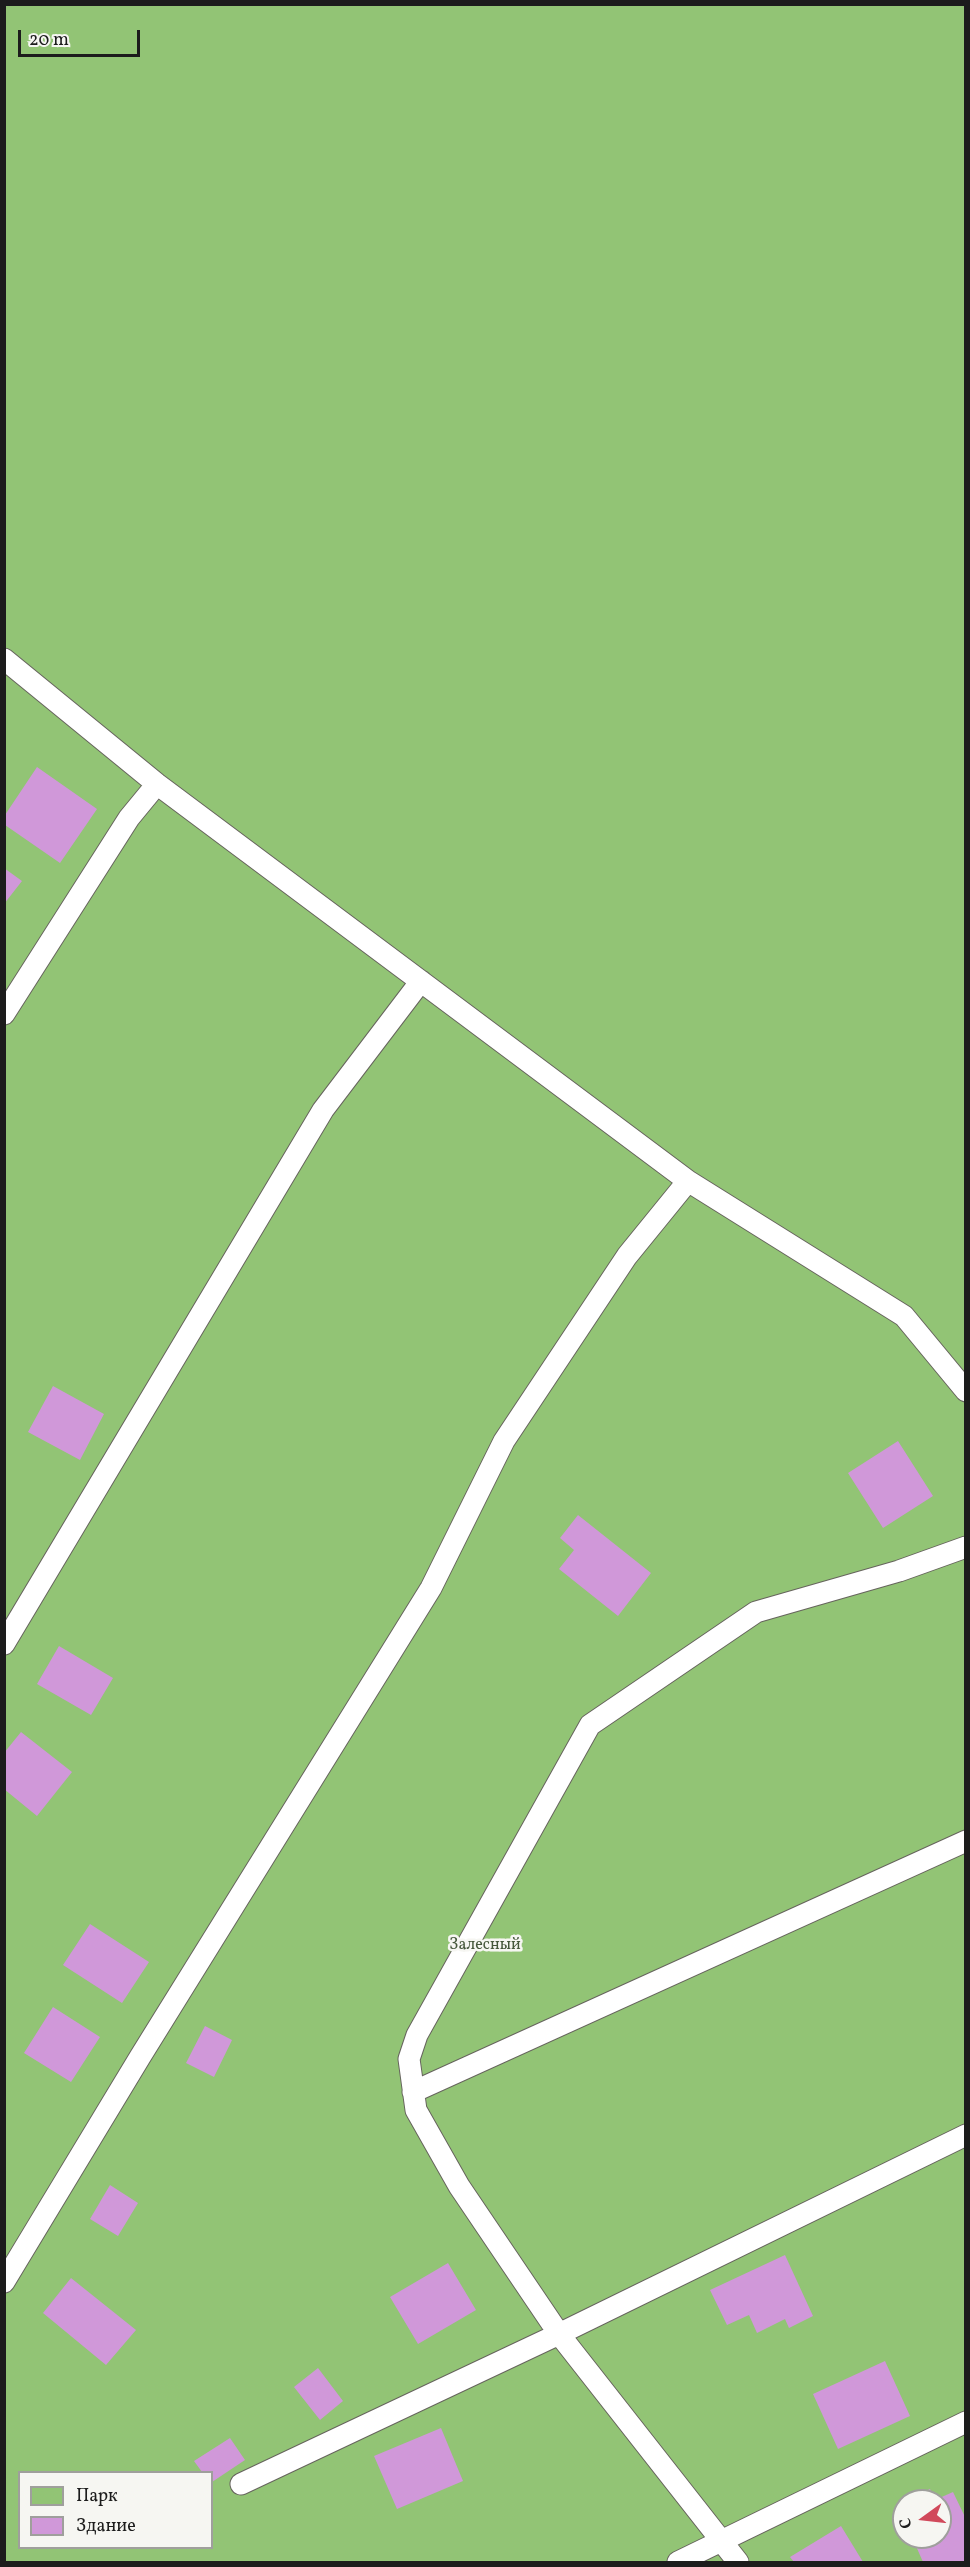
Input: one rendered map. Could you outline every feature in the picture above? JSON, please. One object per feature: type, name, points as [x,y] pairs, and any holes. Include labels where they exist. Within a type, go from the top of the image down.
[{"type":"lane","points":[[4,659],[157,784],[688,1181],[904,1316],[966,1391]]},
{"type":"lane","points":[[4,1014],[129,818],[157,784]]},
{"type":"lane","points":[[4,1644],[323,1110],[421,981]]},
{"type":"lane","points":[[4,2282],[140,2057],[431,1588],[504,1441],[627,1256],[688,1181]]},
{"type":"lane","points":[[738,2562],[559,2334],[459,2186],[416,2110],[409,2059],[417,2035],[590,1725],[756,1612],[899,1571],[966,1546]]},
{"type":"lane","points":[[413,2092],[966,1841]]},
{"type":"lane","points":[[241,2484],[559,2334],[966,2136]]},
{"type":"lane","points":[[678,2562],[966,2422]]},
{"type":"green space","name":"Залесный","points":[[5,5],[965,5],[965,2562],[5,2562]]},
{"type":"building","points":[[37,767],[97,809],[60,863],[5,825],[5,815]]},
{"type":"building","points":[[4,868],[22,881],[4,904]]},
{"type":"building","points":[[53,1386],[104,1414],[80,1460],[28,1432]]},
{"type":"building","points":[[898,1441],[933,1496],[883,1528],[848,1473]]},
{"type":"building","points":[[578,1515],[651,1573],[618,1616],[559,1569],[574,1550],[560,1538]]},
{"type":"building","points":[[59,1646],[113,1678],[91,1715],[37,1684]]},
{"type":"building","points":[[21,1732],[72,1772],[37,1816],[4,1789],[4,1753]]},
{"type":"building","points":[[90,1924],[149,1962],[122,2003],[63,1965]]},
{"type":"building","points":[[53,2007],[100,2037],[71,2082],[24,2053]]},
{"type":"building","points":[[205,2026],[232,2040],[214,2077],[186,2063]]},
{"type":"building","points":[[110,2185],[138,2203],[118,2236],[90,2219]]},
{"type":"building","points":[[785,2255],[813,2316],[789,2328],[785,2319],[757,2333],[749,2315],[727,2325],[710,2290]]},
{"type":"building","points":[[448,2263],[476,2310],[418,2344],[390,2297]]},
{"type":"building","points":[[71,2278],[136,2330],[106,2365],[43,2313]]},
{"type":"building","points":[[885,2361],[910,2416],[838,2449],[813,2394]]},
{"type":"building","points":[[318,2368],[343,2401],[320,2420],[294,2387]]},
{"type":"building","points":[[441,2428],[463,2481],[397,2509],[374,2456]]},
{"type":"building","points":[[230,2438],[245,2460],[213,2481],[213,2471],[201,2471],[194,2461]]},
{"type":"building","points":[[953,2492],[966,2519],[966,2561],[923,2562],[917,2549],[952,2549]]},
{"type":"building","points":[[841,2526],[863,2562],[794,2562],[790,2557]]}]
